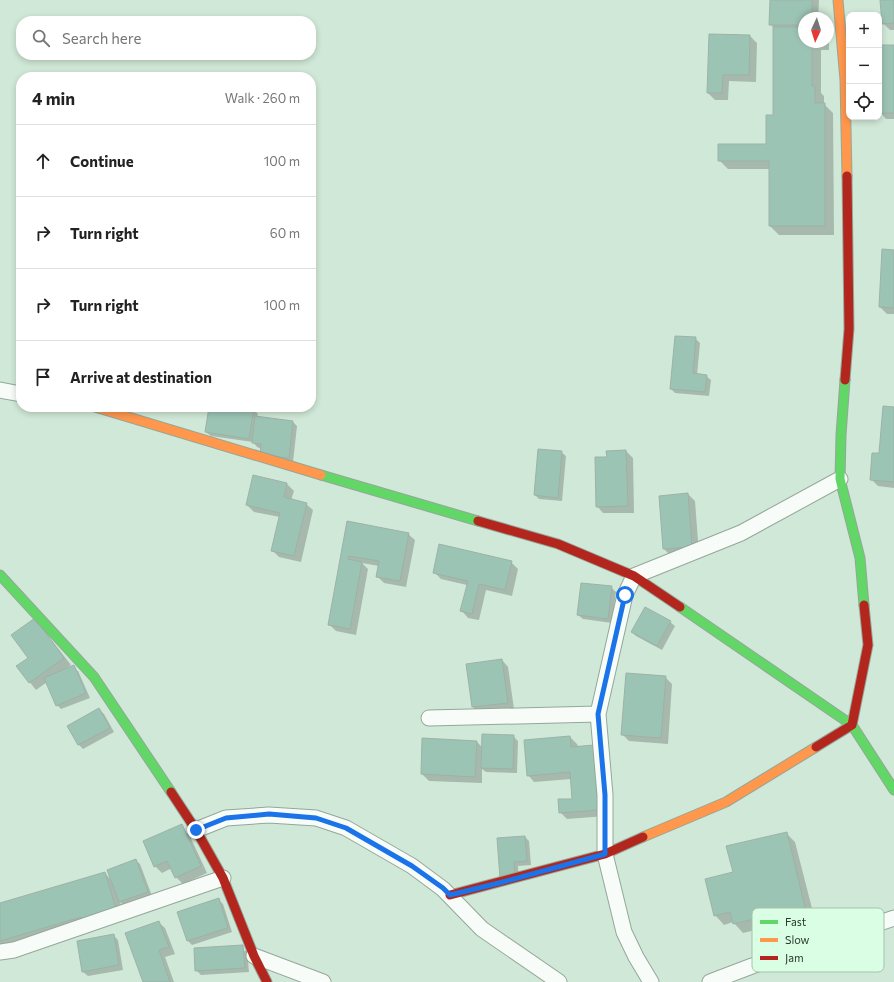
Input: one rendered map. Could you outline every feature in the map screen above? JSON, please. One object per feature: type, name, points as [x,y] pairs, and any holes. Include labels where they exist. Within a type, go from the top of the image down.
[{"type":"street","points":[[450,895],[605,854],[726,802],[852,725],[868,645],[860,558],[840,479],[849,329],[845,80],[838,0]]},
{"type":"street","points":[[0,390],[16,393]]},
{"type":"street","points":[[112,412],[416,504],[558,544],[634,576],[852,725],[894,790]]},
{"type":"street","points":[[651,982],[636,957],[624,932],[605,854],[605,795],[598,714],[625,595],[634,576],[741,533],[840,479]]},
{"type":"street","points":[[0,575],[94,677],[196,830],[223,878],[254,956],[267,982]]},
{"type":"street","points":[[429,718],[598,714]]},
{"type":"street","points":[[196,830],[226,818],[269,814],[316,818],[346,828],[412,866],[443,888],[482,929],[559,982]]},
{"type":"street","points":[[0,952],[14,950],[223,878]]},
{"type":"street","points":[[884,921],[894,918]]},
{"type":"street","points":[[254,956],[323,982]]},
{"type":"street","points":[[710,982],[752,966]]},
{"type":"building","points":[[770,0],[812,0],[812,12],[798,12],[798,25],[769,25]]},
{"type":"building","points":[[880,0],[894,0],[894,23],[882,24]]},
{"type":"building","points":[[773,27],[798,27],[798,48],[812,48],[812,86],[815,86],[815,103],[825,103],[825,226],[769,226],[769,161],[718,161],[718,144],[766,144],[766,115],[773,115]]},
{"type":"building","points":[[709,34],[750,35],[749,75],[723,75],[722,93],[707,93]]},
{"type":"building","points":[[882,45],[894,45],[894,113],[882,113]]},
{"type":"building","points":[[882,249],[894,250],[894,308],[879,307]]},
{"type":"building","points":[[675,336],[696,337],[693,373],[707,375],[705,392],[670,389]]},
{"type":"building","points":[[883,406],[894,407],[894,482],[870,480],[872,453],[879,453]]},
{"type":"building","points":[[208,412],[253,412],[249,439],[205,432]]},
{"type":"building","points":[[255,416],[293,421],[289,458],[260,455],[261,444],[252,443]]},
{"type":"building","points":[[538,449],[562,451],[558,498],[534,495]]},
{"type":"building","points":[[626,450],[628,506],[596,507],[595,457],[607,457],[606,451]]},
{"type":"building","points":[[253,475],[287,483],[284,497],[307,503],[294,556],[271,551],[280,513],[246,505]]},
{"type":"building","points":[[688,493],[692,547],[663,549],[659,496]]},
{"type":"building","points":[[347,521],[409,533],[400,581],[376,577],[379,561],[349,556],[348,559],[362,562],[350,629],[328,625]]},
{"type":"building","points":[[439,544],[512,561],[505,590],[479,584],[472,614],[460,611],[468,581],[433,573]]},
{"type":"building","points":[[581,583],[612,586],[608,619],[577,615]]},
{"type":"building","points":[[645,607],[671,621],[657,646],[631,632]]},
{"type":"building","points":[[35,618],[64,658],[29,683],[16,666],[28,658],[11,635]]},
{"type":"building","points":[[502,659],[508,703],[472,707],[466,664]]},
{"type":"building","points":[[74,665],[86,693],[56,706],[44,678]]},
{"type":"building","points":[[626,673],[666,676],[661,738],[621,735]]},
{"type":"building","points":[[99,708],[110,728],[78,745],[67,726]]},
{"type":"building","points":[[482,734],[514,735],[513,769],[481,768]]},
{"type":"building","points":[[570,736],[571,747],[594,745],[599,810],[559,813],[558,799],[572,799],[570,772],[527,776],[524,740]]},
{"type":"building","points":[[422,738],[477,741],[475,777],[421,774]]},
{"type":"building","points":[[182,824],[201,866],[175,878],[167,861],[154,867],[143,841]]},
{"type":"building","points":[[787,832],[805,907],[752,908],[752,920],[733,924],[730,912],[714,916],[705,879],[733,872],[726,846]]},
{"type":"building","points":[[525,836],[527,861],[514,862],[515,877],[500,878],[497,838]]},
{"type":"building","points":[[136,859],[148,892],[119,902],[107,870]]},
{"type":"building","points":[[105,872],[116,909],[82,919],[81,917],[0,941],[0,903]]},
{"type":"building","points":[[219,898],[228,928],[187,941],[177,912]]},
{"type":"building","points":[[159,921],[169,947],[159,950],[170,982],[143,982],[125,933]]},
{"type":"building","points":[[114,934],[119,965],[82,972],[77,941]]},
{"type":"building","points":[[243,945],[245,968],[195,971],[194,948]]},
{"type":"traffic: fast","points":[[845,380],[841,435],[840,479],[860,558],[864,605]]},
{"type":"traffic: fast","points":[[321,475],[478,521]]},
{"type":"traffic: fast","points":[[0,575],[94,677],[171,792]]},
{"type":"traffic: fast","points":[[680,607],[852,725],[894,790]]},
{"type":"traffic: slow","points":[[838,0],[845,80],[847,176]]},
{"type":"traffic: slow","points":[[112,412],[321,475]]},
{"type":"traffic: slow","points":[[643,837],[726,802],[816,747]]},
{"type":"traffic: jam","points":[[845,380],[849,329],[847,176]]},
{"type":"traffic: jam","points":[[478,521],[558,544],[634,576],[680,607]]},
{"type":"traffic: jam","points":[[816,747],[852,725],[868,645],[864,605]]},
{"type":"traffic: jam","points":[[171,792],[196,830],[223,878],[254,956],[267,982]]},
{"type":"traffic: jam","points":[[450,895],[605,854],[643,837]]},
{"type":"route","points":[[196,830],[226,818],[269,814],[316,818],[346,828],[412,866],[443,888],[450,895],[605,854],[605,795],[598,714],[625,595]]}]
